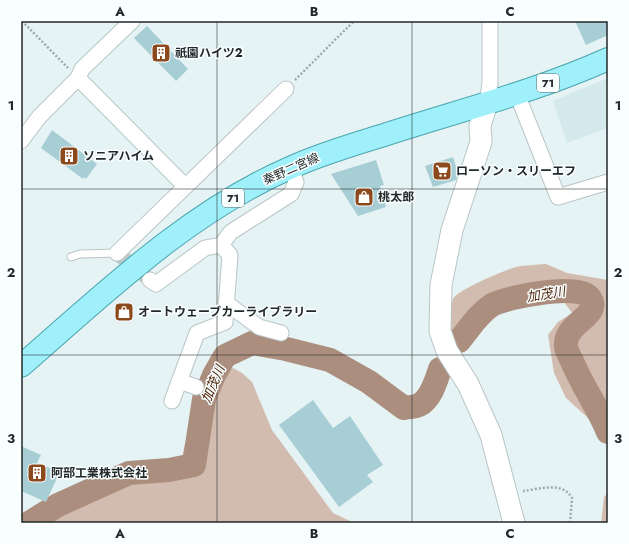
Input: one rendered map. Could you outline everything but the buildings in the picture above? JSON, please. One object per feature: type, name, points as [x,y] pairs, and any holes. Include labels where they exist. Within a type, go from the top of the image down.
[{"type":"main road","name":"秦野二宮線","points":[[21,366],[133,268],[187,227],[248,188],[292,167],[334,150],[517,94],[552,82],[608,59]]},
{"type":"street","points":[[21,141],[38,117],[78,78],[82,69],[132,21]]},
{"type":"street","points":[[490,21],[490,84],[487,103],[480,126],[481,142],[452,230],[441,285],[440,331],[447,350],[468,384],[491,435],[514,523]]},
{"type":"street","points":[[78,78],[185,186]]},
{"type":"street","points":[[118,253],[286,89]]},
{"type":"street","points":[[517,94],[558,197],[608,182]]},
{"type":"street","points":[[150,280],[156,284],[205,248],[221,245],[231,232],[292,194],[296,182],[292,167]]},
{"type":"street","points":[[172,401],[197,333],[225,322],[230,255],[221,245]]},
{"type":"street","points":[[226,303],[259,327],[281,332]]},
{"type":"street","points":[[179,381],[196,387]]},
{"type":"lane","points":[[71,257],[80,254],[118,253]]},
{"type":"path","points":[[22,21],[78,78]]},
{"type":"path","points":[[286,89],[354,21]]},
{"type":"path","points":[[507,492],[558,487],[565,489],[572,498],[570,523]]},
{"type":"shaded area","points":[[608,78],[608,128],[567,143],[553,101]]},
{"type":"shaded area","points":[[546,264],[567,273],[608,280],[608,448],[604,436],[587,417],[566,398],[554,373],[548,335],[558,322],[572,313],[564,302],[516,301],[500,306],[479,324],[471,341],[463,348],[454,343],[452,338],[449,327],[449,310],[456,295],[492,276],[510,269]]},
{"type":"shaded area","points":[[233,368],[242,373],[252,382],[272,430],[333,513],[354,523],[42,523],[127,485],[182,458],[191,422],[201,396],[211,383],[222,374]]},
{"type":"shaded area","points":[[608,493],[608,523],[601,523],[604,497]]},
{"type":"waterway","name":"加茂川","points":[[459,341],[482,313],[492,305],[526,295],[558,291],[583,293],[589,297],[592,304],[591,309],[588,315],[570,331],[567,338],[566,347],[580,379],[600,414],[608,432]]},
{"type":"waterway","name":"加茂川","points":[[29,523],[58,505],[129,473],[169,470],[194,465],[204,399],[214,375],[225,356],[252,343],[286,349],[330,360],[369,382],[404,408],[419,405],[427,399],[437,379],[440,369]]},
{"type":"tunnel","points":[[117,253],[150,280]]},
{"type":"place","name":"祇園ハイツ2","points":[[161,53]]},
{"type":"place","name":"ソニアハイム","points":[[69,156]]},
{"type":"place","name":"ローソン・スリーエフ","points":[[442,171]]},
{"type":"place","name":"桃太郎","points":[[364,197]]},
{"type":"place","name":"オートウェーブカーライブラリー","points":[[124,312]]},
{"type":"place","name":"阿部工業株式会社","points":[[37,473]]}]
